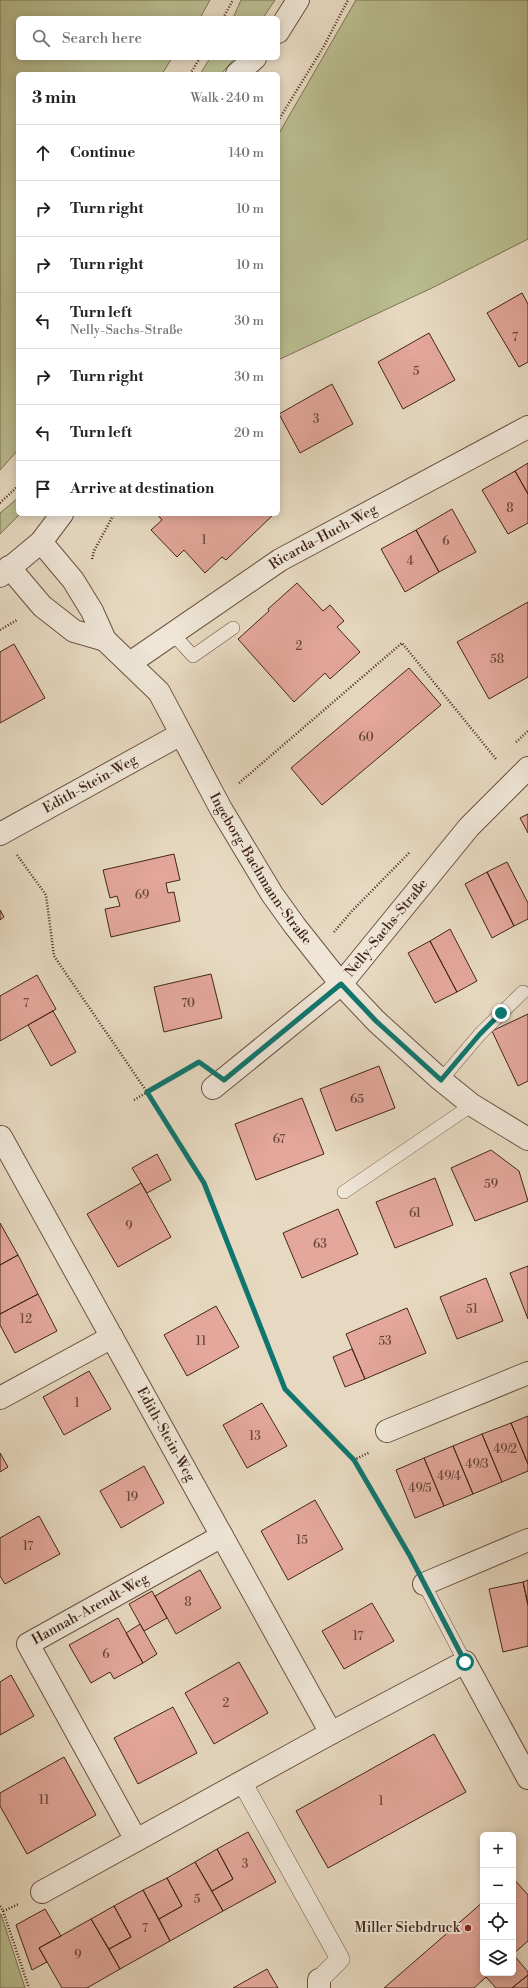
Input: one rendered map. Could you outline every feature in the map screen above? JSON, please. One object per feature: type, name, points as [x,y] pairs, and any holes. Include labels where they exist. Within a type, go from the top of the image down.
[{"type":"street","points":[[280,29],[298,0]]},
{"type":"street","points":[[239,72],[253,60]]},
{"type":"street","points":[[260,72],[264,60]]},
{"type":"street","name":"Ricarda-Huch-Weg","points":[[130,663],[280,560],[528,427]]},
{"type":"street","points":[[3,571],[41,542],[60,516]]},
{"type":"street","name":"Ingeborg-Bachmann-Straße","points":[[41,542],[73,580],[92,611],[105,640],[159,692],[220,810],[272,894],[341,984],[376,1021],[441,1080],[472,1105],[528,1139]]},
{"type":"street","name":"Ingeborg-Bachmann-Straße","points":[[3,571],[42,606],[74,631],[105,640]]},
{"type":"street","name":"Edith-Stein-Weg","points":[[1,834],[180,734]]},
{"type":"street","name":"Nelly-Sachs-Straße","points":[[218,1084],[341,984],[469,827],[528,768]]},
{"type":"street","name":"Edith-Stein-Weg","points":[[0,1137],[1,1136],[331,1733]]},
{"type":"street","points":[[0,1398],[112,1337]]},
{"type":"street","points":[[387,1431],[528,1373]]},
{"type":"street","name":"Hannah-Arendt-Weg","points":[[136,1840],[28,1644],[222,1536]]},
{"type":"street","points":[[424,1584],[528,1540]]},
{"type":"street","points":[[42,1892],[331,1733],[465,1662],[528,1778]]},
{"type":"street","points":[[242,1782],[340,1959],[319,1984]]},
{"type":"lane","points":[[173,634],[193,656],[233,628]]},
{"type":"lane","points":[[441,1080],[480,1034],[522,992]]},
{"type":"lane","points":[[344,1192],[472,1105]]},
{"type":"lane","points":[[424,1584],[465,1662]]},
{"type":"path","points":[[224,16],[233,0]]},
{"type":"path","points":[[280,118],[324,46],[348,0]]},
{"type":"path","points":[[191,72],[199,60]]},
{"type":"path","points":[[0,503],[16,488]]},
{"type":"path","points":[[92,561],[94,552],[113,516]]},
{"type":"path","points":[[0,630],[20,619]]},
{"type":"path","points":[[238,784],[402,642],[496,759]]},
{"type":"path","points":[[513,744],[528,732]]},
{"type":"path","points":[[492,764],[502,754]]},
{"type":"path","points":[[1,834],[46,895],[54,956],[147,1092],[204,1183],[285,1389],[354,1460],[410,1556],[424,1584]]},
{"type":"path","points":[[319,957],[334,931],[415,847]]},
{"type":"path","points":[[134,1100],[199,1062],[218,1084]]},
{"type":"path","points":[[3,1911],[29,1988]]},
{"type":"green space","points":[[0,0],[210,0],[201,16],[16,16],[16,60],[171,60],[163,72],[16,72],[16,452],[0,470]]},
{"type":"green space","points":[[241,0],[275,0],[264,16],[234,16]]},
{"type":"green space","points":[[356,0],[528,0],[528,239],[434,287],[280,359],[280,132]]},
{"type":"green space","points":[[209,60],[233,60],[223,72],[201,72]]},
{"type":"green space","points":[[16,500],[16,516],[18,516],[0,534],[0,513]]},
{"type":"green space","points":[[1,1914],[25,1988],[0,1988]]},
{"type":"building","points":[[522,293],[528,304],[528,362],[519,367],[487,313]]},
{"type":"building","points":[[429,333],[455,380],[403,409],[378,362]]},
{"type":"building","points":[[332,384],[353,424],[300,453],[280,413]]},
{"type":"building","points":[[528,463],[528,494],[515,471]]},
{"type":"building","points":[[515,471],[528,494],[528,523],[508,534],[482,490]]},
{"type":"building","points":[[452,509],[476,552],[439,572],[416,530]]},
{"type":"building","points":[[159,516],[272,516],[226,560],[222,557],[205,573],[184,550],[177,557],[151,530],[162,520]]},
{"type":"building","points":[[416,530],[439,572],[405,592],[381,549]]},
{"type":"building","points":[[297,583],[323,611],[330,605],[344,621],[337,627],[360,652],[330,679],[325,673],[294,702],[238,639]]},
{"type":"building","points":[[528,602],[528,677],[489,699],[457,642]]},
{"type":"building","points":[[14,644],[45,698],[0,723],[0,652]]},
{"type":"building","points":[[409,668],[441,705],[322,805],[291,768]]},
{"type":"building","points":[[528,814],[528,833],[520,818]]},
{"type":"building","points":[[174,854],[180,880],[166,883],[168,893],[174,892],[180,921],[111,937],[105,909],[120,906],[117,896],[110,898],[103,870]]},
{"type":"building","points":[[507,862],[528,903],[528,919],[514,926],[487,872]]},
{"type":"building","points":[[487,872],[514,926],[492,938],[465,884]]},
{"type":"building","points":[[0,910],[4,917],[0,920]]},
{"type":"building","points":[[450,929],[477,981],[457,992],[430,941]]},
{"type":"building","points":[[430,941],[457,992],[435,1003],[408,953]]},
{"type":"building","points":[[211,974],[222,1018],[164,1032],[154,987]]},
{"type":"building","points":[[37,975],[56,1009],[0,1041],[0,996]]},
{"type":"building","points":[[53,1011],[76,1052],[51,1066],[28,1025]]},
{"type":"building","points":[[528,1014],[528,1081],[518,1086],[492,1031]]},
{"type":"building","points":[[379,1066],[395,1108],[336,1131],[320,1089]]},
{"type":"building","points":[[302,1098],[324,1154],[256,1180],[235,1124]]},
{"type":"building","points":[[491,1150],[519,1171],[528,1201],[475,1221],[451,1168]]},
{"type":"building","points":[[157,1154],[171,1180],[147,1193],[132,1168]]},
{"type":"building","points":[[435,1178],[453,1225],[395,1248],[376,1202]]},
{"type":"building","points":[[141,1183],[171,1237],[118,1267],[87,1214]]},
{"type":"building","points":[[338,1209],[358,1254],[302,1278],[283,1233]]},
{"type":"building","points":[[0,1223],[18,1255],[0,1265]]},
{"type":"building","points":[[18,1255],[38,1294],[0,1314],[0,1265]]},
{"type":"building","points":[[528,1266],[528,1319],[510,1273]]},
{"type":"building","points":[[486,1278],[503,1321],[457,1339],[440,1297]]},
{"type":"building","points":[[38,1294],[57,1331],[15,1353],[0,1325],[0,1314]]},
{"type":"building","points":[[216,1306],[239,1347],[187,1376],[164,1335]]},
{"type":"building","points":[[407,1308],[426,1353],[365,1379],[346,1334]]},
{"type":"building","points":[[352,1349],[365,1379],[345,1387],[333,1357]]},
{"type":"building","points":[[89,1371],[111,1409],[64,1435],[43,1397]]},
{"type":"building","points":[[262,1403],[287,1446],[247,1468],[223,1425]]},
{"type":"building","points":[[528,1416],[528,1464],[511,1423]]},
{"type":"building","points":[[511,1423],[528,1464],[528,1471],[502,1482],[482,1434]]},
{"type":"building","points":[[482,1434],[502,1482],[473,1494],[453,1446]]},
{"type":"building","points":[[453,1446],[473,1494],[444,1506],[424,1458]]},
{"type":"building","points":[[0,1453],[8,1467],[0,1472]]},
{"type":"building","points":[[424,1458],[444,1506],[415,1518],[396,1470]]},
{"type":"building","points":[[144,1466],[164,1503],[121,1528],[100,1491]]},
{"type":"building","points":[[315,1500],[343,1549],[288,1580],[261,1531]]},
{"type":"building","points":[[39,1516],[60,1554],[5,1584],[0,1576],[0,1538]]},
{"type":"building","points":[[200,1570],[221,1608],[176,1634],[155,1596]]},
{"type":"building","points":[[528,1580],[528,1605],[523,1582]]},
{"type":"building","points":[[523,1582],[528,1605],[528,1646],[503,1652],[489,1589]]},
{"type":"building","points":[[152,1591],[167,1618],[144,1631],[129,1604]]},
{"type":"building","points":[[372,1603],[394,1641],[344,1669],[322,1631]]},
{"type":"building","points":[[118,1618],[143,1663],[114,1679],[110,1672],[91,1683],[69,1645]]},
{"type":"building","points":[[140,1624],[157,1654],[143,1663],[126,1633]]},
{"type":"building","points":[[239,1662],[268,1713],[214,1744],[185,1693]]},
{"type":"building","points":[[11,1675],[34,1716],[0,1735],[0,1682]]},
{"type":"building","points":[[173,1707],[197,1753],[138,1784],[114,1738]]},
{"type":"building","points":[[434,1734],[466,1792],[328,1868],[296,1811]]},
{"type":"building","points":[[64,1757],[96,1815],[27,1854],[0,1806],[0,1793]]},
{"type":"building","points":[[248,1832],[276,1882],[223,1911],[212,1891],[233,1879],[217,1849]]},
{"type":"building","points":[[217,1849],[233,1879],[212,1891],[195,1862]]},
{"type":"building","points":[[195,1862],[223,1911],[170,1941],[159,1919],[182,1906],[167,1878]]},
{"type":"building","points":[[167,1878],[182,1906],[159,1919],[143,1890]]},
{"type":"building","points":[[516,1881],[528,1895],[528,1941],[516,1951]]},
{"type":"building","points":[[143,1890],[170,1941],[120,1969],[109,1949],[131,1937],[114,1906]]},
{"type":"building","name":"Miller Siebdruck","points":[[480,1905],[480,1976],[516,1976],[516,1958],[528,1972],[528,1975],[512,1988],[496,1988],[486,1977],[474,1988],[384,1988]]},
{"type":"building","points":[[114,1906],[131,1937],[109,1949],[91,1919]]},
{"type":"building","points":[[45,1909],[61,1936],[39,1948],[47,1962],[32,1970],[16,1925]]},
{"type":"building","points":[[91,1919],[120,1969],[87,1988],[62,1988],[39,1948]]},
{"type":"building","points":[[267,1969],[278,1988],[233,1988]]},
{"type":"building","points":[[528,1975],[528,1988],[512,1988]]},
{"type":"place","name":"Miller Siebdruck","points":[[468,1928]]},
{"type":"route","points":[[465,1662],[410,1556],[354,1460],[285,1389],[204,1183],[147,1092],[199,1062],[224,1080],[244,1062],[341,984],[376,1021],[441,1080],[480,1034],[501,1013]]}]
